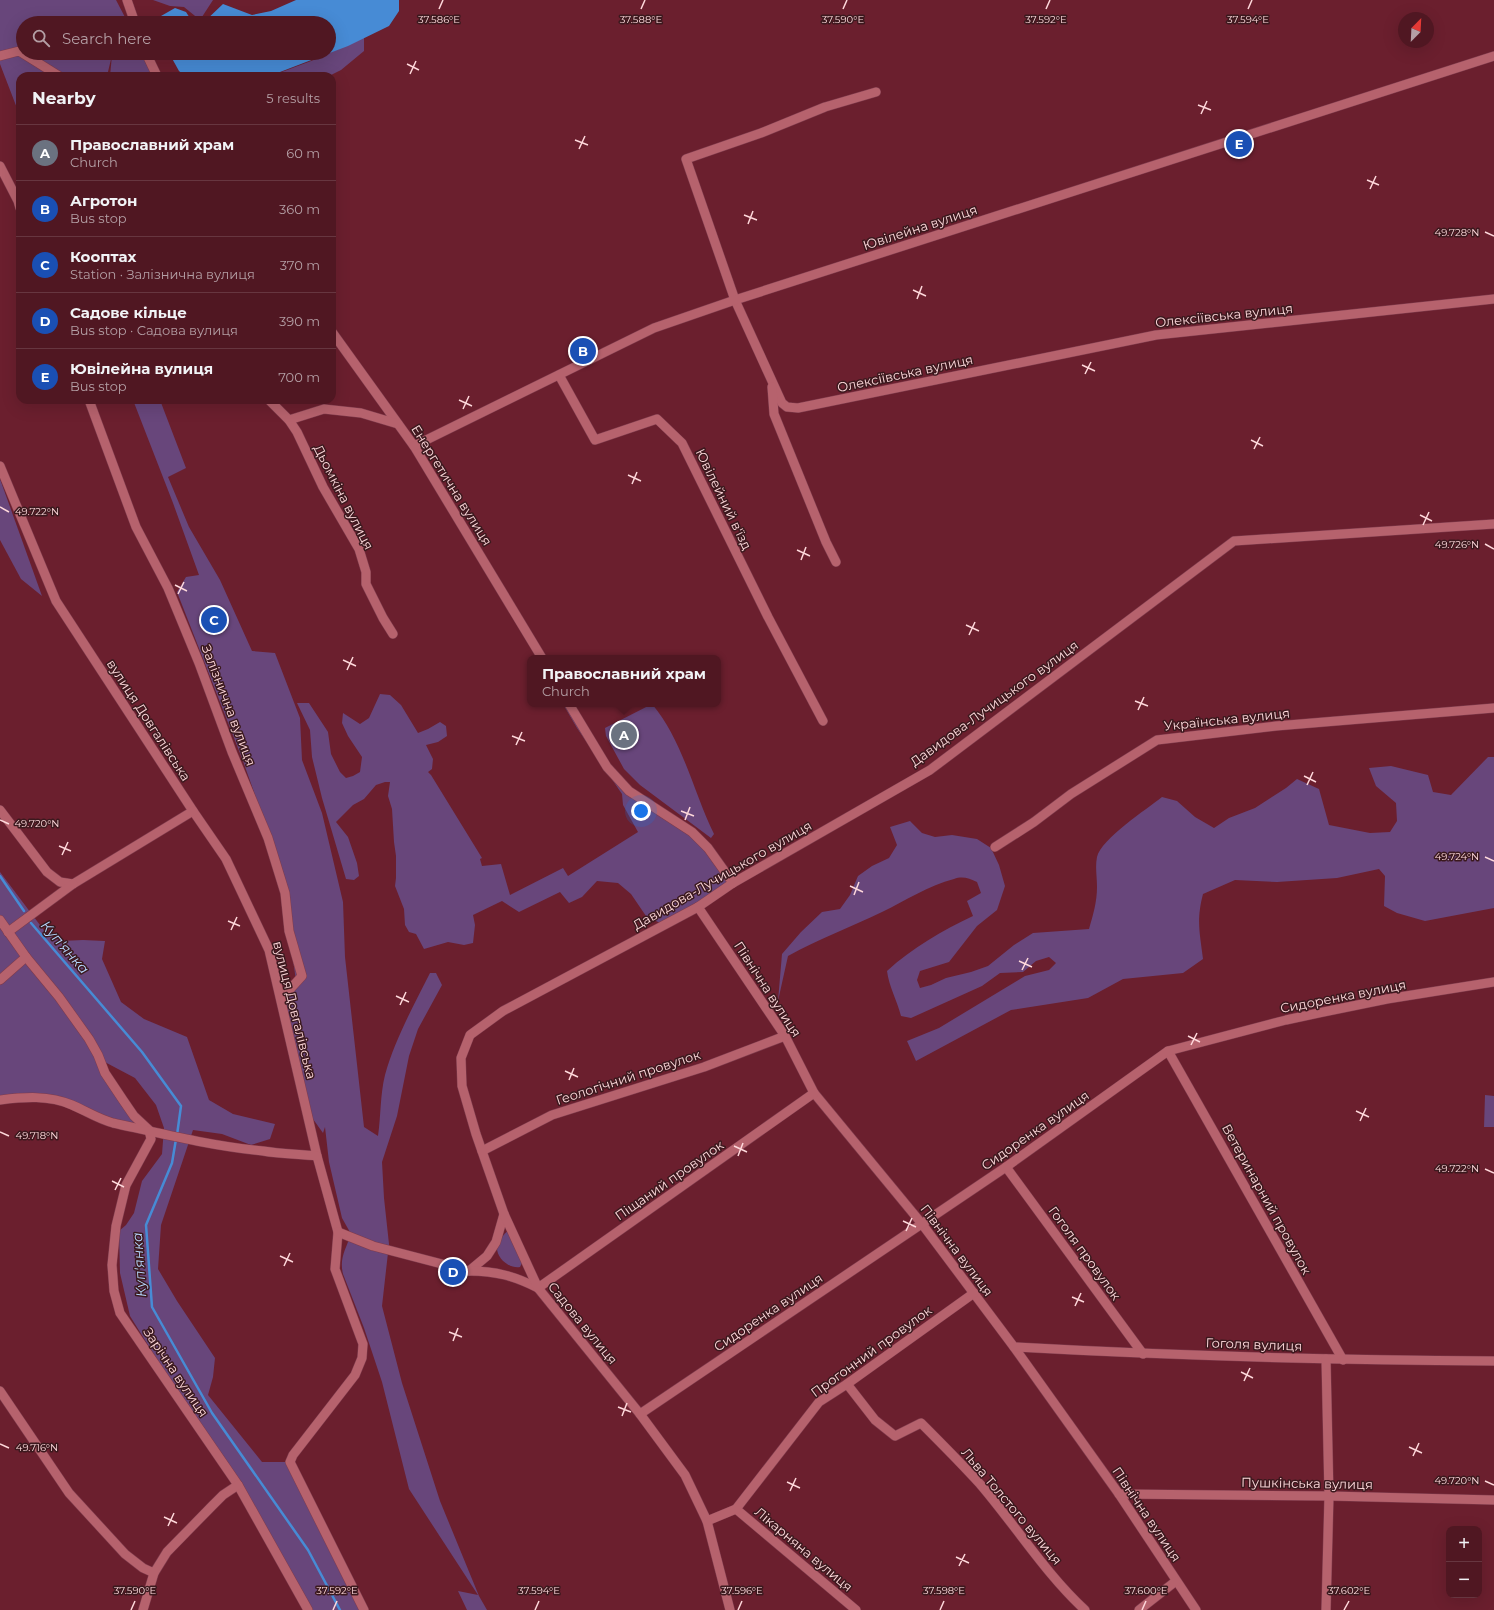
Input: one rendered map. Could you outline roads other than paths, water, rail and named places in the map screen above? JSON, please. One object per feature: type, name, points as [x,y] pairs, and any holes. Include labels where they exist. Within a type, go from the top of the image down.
[{"type":"street","points":[[127,0],[133,16]]},
{"type":"street","points":[[0,56],[16,51]]},
{"type":"street","name":"Ювілейна вулиця","points":[[414,446],[654,328],[735,300],[1494,56]]},
{"type":"street","points":[[34,60],[53,72]]},
{"type":"street","points":[[149,60],[155,72]]},
{"type":"street","name":"Олексіївська вулиця","points":[[876,92],[825,107],[761,133],[686,159],[735,300],[782,403],[787,407],[798,408],[1156,335],[1494,299]]},
{"type":"street","points":[[0,166],[16,197]]},
{"type":"street","name":"Енергетична вулиця","points":[[336,338],[414,446],[540,655]]},
{"type":"street","name":"Ювілейний в'їзд","points":[[559,374],[595,440],[657,419],[682,443],[768,617],[823,721]]},
{"type":"street","points":[[772,382],[774,414],[826,542],[836,562]]},
{"type":"street","name":"Залізнична вулиця","points":[[90,404],[136,528],[168,588],[270,845],[285,893],[289,931],[302,976],[281,999]]},
{"type":"street","name":"Дьомкіна вулиця","points":[[273,404],[289,420],[297,432],[323,487],[359,549],[366,572],[366,584],[393,634]]},
{"type":"street","points":[[289,420],[324,408],[361,413],[398,424]]},
{"type":"street","name":"вулиця Довгалівська","points":[[0,466],[56,601],[226,859],[269,950],[317,1156],[338,1232],[335,1269],[363,1344],[362,1358],[355,1374],[292,1455],[290,1462],[364,1610]]},
{"type":"street","name":"Давидова-Лучицького вулиця","points":[[470,1035],[503,1010],[698,906],[733,883],[930,770],[1234,541],[1494,524]]},
{"type":"street","points":[[571,707],[607,767],[629,791],[692,832],[708,848],[733,883]]},
{"type":"street","name":"Українська вулиця","points":[[995,847],[1034,822],[1072,794],[1157,740],[1276,726],[1494,708]]},
{"type":"street","points":[[0,810],[47,872],[60,882],[73,884]]},
{"type":"street","points":[[8,932],[73,884],[193,811]]},
{"type":"street","name":"Північна вулиця","points":[[698,906],[785,1036],[814,1093],[922,1224],[1014,1347],[1119,1494],[1196,1610]]},
{"type":"street","points":[[0,920],[26,957],[59,996],[89,1039],[98,1055],[105,1073],[123,1100],[134,1116],[149,1130]]},
{"type":"street","points":[[0,980],[26,957]]},
{"type":"street","name":"Сидоренка вулиця","points":[[640,1414],[1006,1167],[1168,1050],[1286,1020],[1333,1010],[1386,999],[1494,982]]},
{"type":"street","name":"Садова вулиця","points":[[470,1035],[461,1058],[462,1086],[482,1151],[504,1214],[538,1288],[640,1414],[685,1475],[707,1521],[730,1610]]},
{"type":"street","name":"Геологічний провулок","points":[[482,1151],[552,1115],[704,1067],[785,1036]]},
{"type":"street","name":"Ветеринарний провулок","points":[[1168,1050],[1343,1360]]},
{"type":"street","name":"Піщаний провулок","points":[[538,1288],[814,1093]]},
{"type":"street","points":[[0,1100],[44,1098],[71,1104],[100,1119],[171,1135],[264,1152],[317,1156]]},
{"type":"street","name":"Зарічна вулиця","points":[[149,1130],[151,1139],[134,1168],[122,1198],[116,1226],[112,1266],[114,1291],[120,1313],[238,1485],[291,1577],[308,1610]]},
{"type":"street","name":"Гоголя провулок","points":[[1006,1167],[1143,1354]]},
{"type":"street","points":[[469,1271],[487,1256],[493,1246],[504,1214]]},
{"type":"street","points":[[338,1232],[373,1246],[469,1271],[502,1273],[538,1288]]},
{"type":"street","name":"Прогонний провулок","points":[[707,1521],[736,1508],[819,1402],[847,1384],[974,1293]]},
{"type":"street","name":"Гоголя вулиця","points":[[1014,1347],[1143,1354],[1343,1360],[1494,1362]]},
{"type":"street","points":[[1326,1359],[1329,1496],[1326,1610]]},
{"type":"street","name":"Льва Толстого вулиця","points":[[847,1384],[875,1420],[895,1436],[921,1423],[980,1485],[1069,1595],[1086,1610]]},
{"type":"street","points":[[0,1391],[69,1493],[125,1554],[143,1568],[154,1573]]},
{"type":"street","points":[[143,1610],[154,1573],[167,1552],[212,1506],[238,1485]]},
{"type":"street","name":"Пушкінська вулиця","points":[[1119,1494],[1329,1496],[1494,1500]]},
{"type":"street","name":"Лікарняна вулиця","points":[[736,1508],[856,1610]]},
{"type":"street","points":[[1139,1610],[1176,1581]]},
{"type":"water","points":[[296,0],[399,0],[399,11],[389,26],[336,51],[336,16],[210,16],[223,4],[252,15],[271,11]]},
{"type":"water","points":[[175,8],[186,12],[189,16],[161,16]]},
{"type":"water","points":[[173,60],[311,60],[280,72],[179,71]]},
{"type":"waterway","name":"Куп'янка","points":[[0,876],[24,911]]},
{"type":"waterway","name":"Куп'янка","points":[[31,923],[142,1052],[181,1106],[177,1135]]},
{"type":"waterway","name":"Куп'янка","points":[[176,1139],[172,1163],[146,1225],[152,1307],[212,1413],[308,1550],[340,1610]]},
{"type":"place","name":"Ювілейна вулиця","points":[[1239,144]]},
{"type":"place","name":"Агротон","points":[[583,351]]},
{"type":"place","name":"Кооптах","points":[[214,620]]},
{"type":"place","name":"Православний храм","points":[[624,735]]},
{"type":"place","name":"Садове кільце","points":[[453,1272]]}]
